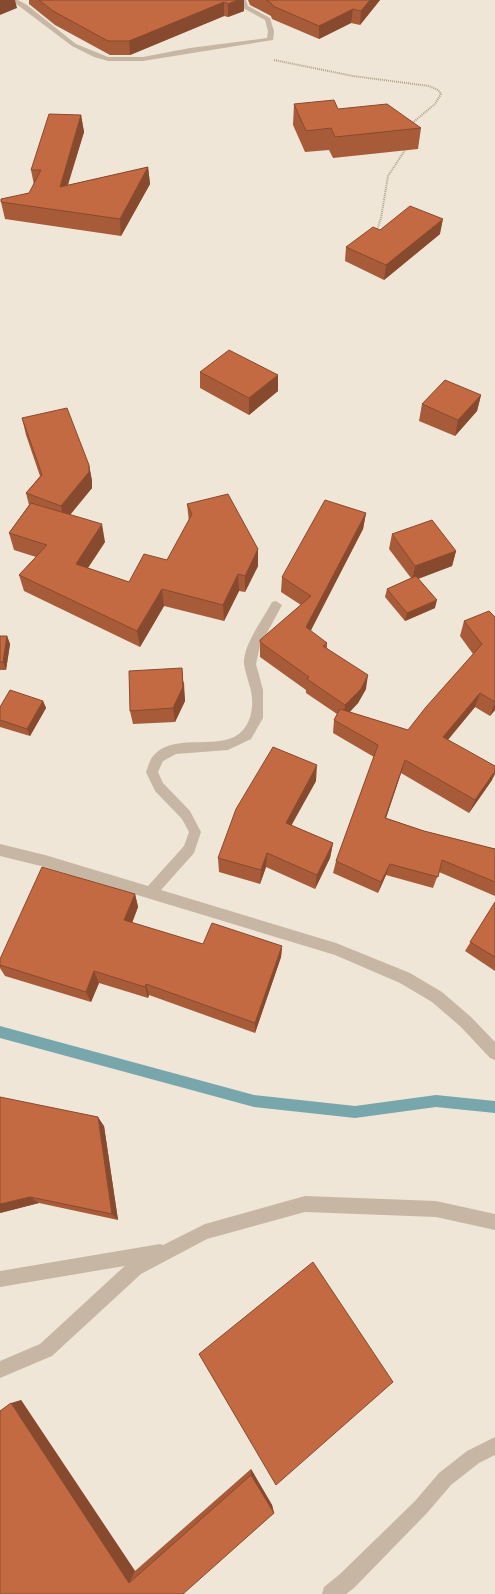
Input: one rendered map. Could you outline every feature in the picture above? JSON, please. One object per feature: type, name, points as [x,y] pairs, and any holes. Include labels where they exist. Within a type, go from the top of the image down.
[{"type":"street","points":[[14,0],[83,50],[110,60],[131,60],[270,40],[271,31],[268,19],[245,7],[243,0]]},
{"type":"street","points":[[150,893],[189,849],[195,832],[186,815],[158,786],[152,772],[158,758],[174,749],[228,745],[247,735],[258,718],[257,690],[250,664],[254,646],[276,605]]},
{"type":"street","points":[[0,850],[45,861],[336,949],[405,978],[437,997],[466,1022],[495,1053]]},
{"type":"street","points":[[0,1370],[46,1350],[135,1268],[205,1232],[305,1204],[436,1209],[495,1222]]},
{"type":"street","points":[[0,1279],[168,1250]]},
{"type":"street","points":[[330,1594],[346,1581],[414,1514],[445,1480],[473,1457],[495,1446]]},
{"type":"path","points":[[266,59],[353,76],[430,86],[438,90],[441,94],[438,102],[415,118],[409,126]]},
{"type":"path","points":[[376,234],[382,220],[387,177],[402,158],[409,140]]},
{"type":"building","points":[[39,0],[238,0],[228,4],[224,2],[129,41],[108,41],[53,11]]},
{"type":"building","points":[[266,0],[370,0],[361,11],[353,9],[319,26],[273,6]]},
{"type":"building","points":[[334,100],[338,109],[387,104],[421,128],[335,137],[331,128],[306,131],[294,104]]},
{"type":"building","points":[[49,114],[81,115],[60,187],[148,167],[120,219],[1,202],[1,199],[29,193],[41,170],[31,170]]},
{"type":"building","points":[[410,206],[443,219],[386,265],[346,247],[373,227],[380,230]]},
{"type":"building","points":[[229,350],[278,375],[249,398],[200,372]]},
{"type":"building","points":[[445,380],[481,395],[458,420],[422,404]]},
{"type":"building","points":[[67,408],[89,465],[89,472],[61,506],[26,493],[42,475],[22,418]]},
{"type":"building","points":[[228,494],[258,549],[245,576],[238,574],[223,605],[162,589],[137,631],[19,575],[47,545],[9,533],[31,503],[102,524],[76,564],[129,582],[144,554],[167,560],[192,514],[187,504]]},
{"type":"building","points":[[325,500],[366,513],[306,627],[327,643],[323,646],[368,675],[361,689],[345,705],[307,679],[309,677],[260,642],[311,596],[282,577]]},
{"type":"building","points":[[432,520],[456,551],[415,566],[392,534]]},
{"type":"building","points":[[416,576],[437,600],[407,613],[387,589]]},
{"type":"building","points":[[489,611],[495,617],[495,702],[480,693],[443,737],[495,766],[495,771],[475,800],[405,760],[385,818],[424,831],[495,849],[495,882],[442,860],[438,877],[390,864],[381,882],[336,861],[378,745],[334,720],[340,709],[408,730],[482,644],[464,621]]},
{"type":"building","points":[[0,636],[7,636],[3,662],[0,662]]},
{"type":"building","points":[[182,668],[183,687],[173,708],[130,711],[129,671]]},
{"type":"building","points":[[10,690],[43,701],[27,729],[0,720],[0,707]]},
{"type":"building","points":[[273,747],[317,765],[286,823],[333,843],[317,875],[267,853],[261,870],[218,858],[236,809]]},
{"type":"building","points":[[42,867],[135,894],[124,920],[203,944],[212,923],[282,946],[255,1023],[146,984],[145,987],[94,971],[86,992],[0,965],[0,959]]},
{"type":"building","points":[[495,902],[495,957],[470,942]]},
{"type":"building","points":[[0,1097],[98,1117],[112,1214],[30,1197],[0,1204]]},
{"type":"building","points":[[313,1262],[393,1382],[276,1485],[199,1354]]},
{"type":"building","points":[[11,1403],[129,1583],[251,1475],[274,1513],[183,1594],[0,1594],[0,1411]]},
{"type":"waterway","points":[[0,1032],[254,1101],[355,1112],[436,1101],[495,1107]]}]
